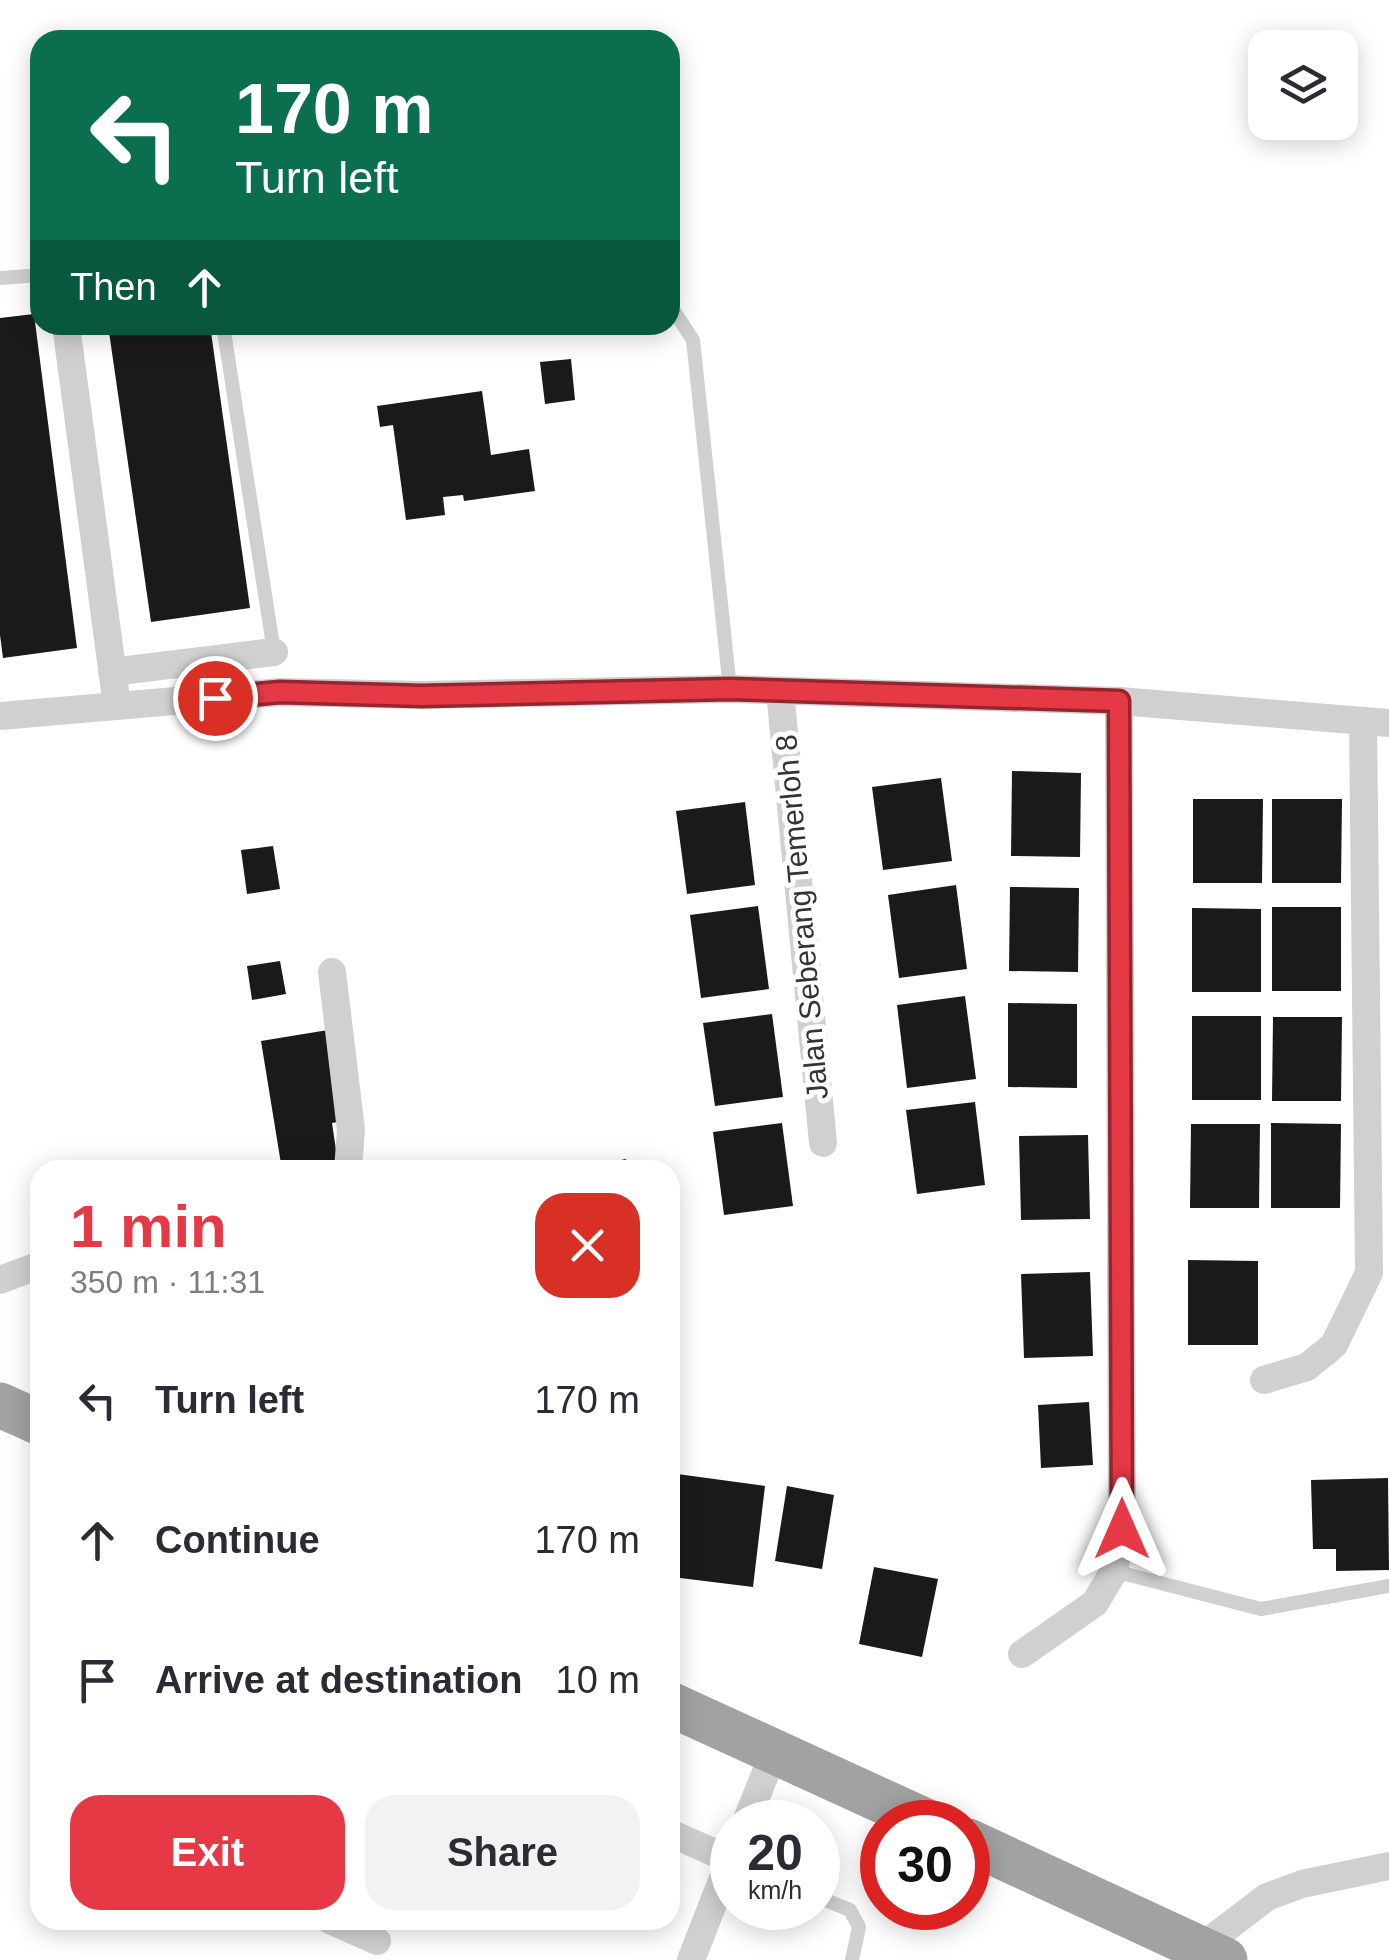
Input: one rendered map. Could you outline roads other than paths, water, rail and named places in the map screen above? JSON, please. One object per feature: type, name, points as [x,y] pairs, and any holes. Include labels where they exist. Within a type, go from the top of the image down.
[{"type":"highway","points":[[0,1406],[30,1419]]},
{"type":"highway","points":[[680,1709],[880,1800]]},
{"type":"highway","points":[[990,1850],[1212,1954]]},
{"type":"street","points":[[67,335],[117,706]]},
{"type":"street","points":[[112,672],[274,652]]},
{"type":"street","points":[[0,716],[280,692],[422,696],[730,689],[1119,701],[1376,722],[1369,1272],[1334,1345],[1307,1366],[1264,1380]]},
{"type":"street","name":"Jalan Seberang Temerloh 8","points":[[780,691],[823,1143]]},
{"type":"street","points":[[1022,1654],[1095,1603],[1114,1571],[1122,1529],[1119,701]]},
{"type":"street","points":[[332,972],[350,1130],[348,1160]]},
{"type":"street","points":[[0,1280],[30,1269]]},
{"type":"street","points":[[755,1800],[774,1752]]},
{"type":"street","points":[[680,1837],[710,1849]]},
{"type":"street","points":[[1212,1954],[1267,1898],[1302,1884],[1389,1866]]},
{"type":"street","points":[[690,1960],[710,1911]]},
{"type":"street","points":[[354,1930],[378,1940]]},
{"type":"lane","points":[[0,278],[30,276]]},
{"type":"lane","points":[[680,320],[693,340],[730,689]]},
{"type":"lane","points":[[225,335],[274,652]]},
{"type":"lane","points":[[1114,1571],[1261,1610],[1389,1586]]},
{"type":"lane","points":[[840,1906],[850,1910],[860,1927],[852,1960]]}]
